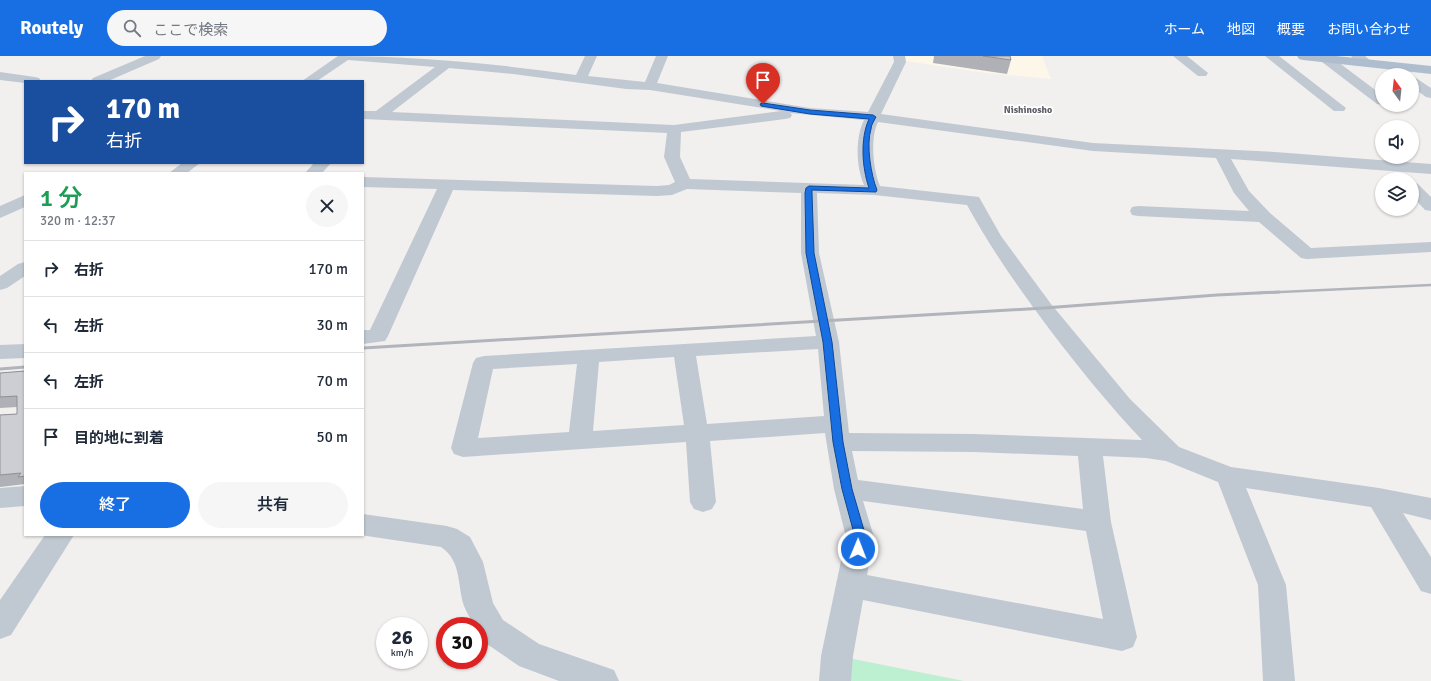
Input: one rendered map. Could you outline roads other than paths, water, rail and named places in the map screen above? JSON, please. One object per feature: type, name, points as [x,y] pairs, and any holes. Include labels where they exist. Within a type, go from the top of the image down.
[{"type":"main road","points":[[1303,56],[1431,70]]},
{"type":"street","points":[[99,80],[155,56]]},
{"type":"street","points":[[310,80],[346,56],[425,59],[447,64],[513,70],[626,85],[650,86],[810,112],[873,117],[1094,147],[1221,154],[1431,169]]},
{"type":"street","points":[[580,79],[591,56]]},
{"type":"street","points":[[650,86],[662,56]]},
{"type":"street","points":[[874,190],[868,176],[866,157],[868,129],[900,62],[899,56]]},
{"type":"street","points":[[1179,56],[1202,73]]},
{"type":"street","points":[[1271,56],[1339,108]]},
{"type":"street","points":[[1357,56],[1367,63]]},
{"type":"street","points":[[1326,59],[1375,96]]},
{"type":"street","points":[[364,125],[373,115],[447,64]]},
{"type":"street","points":[[0,76],[28,80]]},
{"type":"street","points":[[1419,86],[1431,94]]},
{"type":"street","points":[[373,115],[674,129],[810,112]]},
{"type":"street","points":[[674,129],[672,157],[684,184]]},
{"type":"street","points":[[1221,154],[1242,193],[1264,217],[1307,254],[1431,247]]},
{"type":"street","points":[[314,172],[322,164]]},
{"type":"street","points":[[1391,166],[1397,172]]},
{"type":"street","points":[[364,182],[657,192],[672,190],[684,184],[874,190],[972,200],[993,237],[1044,308],[1079,353],[1122,405],[1170,453]]},
{"type":"street","points":[[364,337],[378,336],[447,186]]},
{"type":"street","points":[[809,188],[810,253],[828,342],[837,433],[847,489],[860,537],[837,656],[835,681]]},
{"type":"street","points":[[1419,194],[1431,206]]},
{"type":"street","points":[[0,213],[24,201]]},
{"type":"street","points":[[1138,211],[1264,217]]},
{"type":"street","points":[[0,284],[24,269]]},
{"type":"street","points":[[828,342],[484,363],[463,448],[696,433],[837,433],[928,442],[1146,449],[1170,453],[1228,476],[1379,498],[1431,509]]},
{"type":"street","points":[[684,350],[696,433],[703,502]]},
{"type":"street","points":[[0,352],[24,351]]},
{"type":"street","points":[[580,440],[589,356]]},
{"type":"street","points":[[851,585],[1122,638],[1098,522],[1089,447]]},
{"type":"street","points":[[1228,476],[1272,585],[1279,681]]},
{"type":"street","points":[[847,489],[1098,522]]},
{"type":"street","points":[[0,498],[24,496]]},
{"type":"street","points":[[1379,498],[1431,582]]},
{"type":"street","points":[[364,525],[447,537],[460,545],[470,562],[479,606],[492,630],[530,656],[603,681]]},
{"type":"street","points":[[0,625],[59,536]]},
{"type":"railway","points":[[1266,293],[1431,285]]},
{"type":"railway","points":[[1266,293],[1279,292]]},
{"type":"railway","points":[[1258,293],[1266,293]]},
{"type":"railway","points":[[364,348],[1044,308],[1266,293]]},
{"type":"railway","points":[[0,369],[24,367]]},
{"type":"district","name":"Nishinosho","points":[[1028,109]]}]
